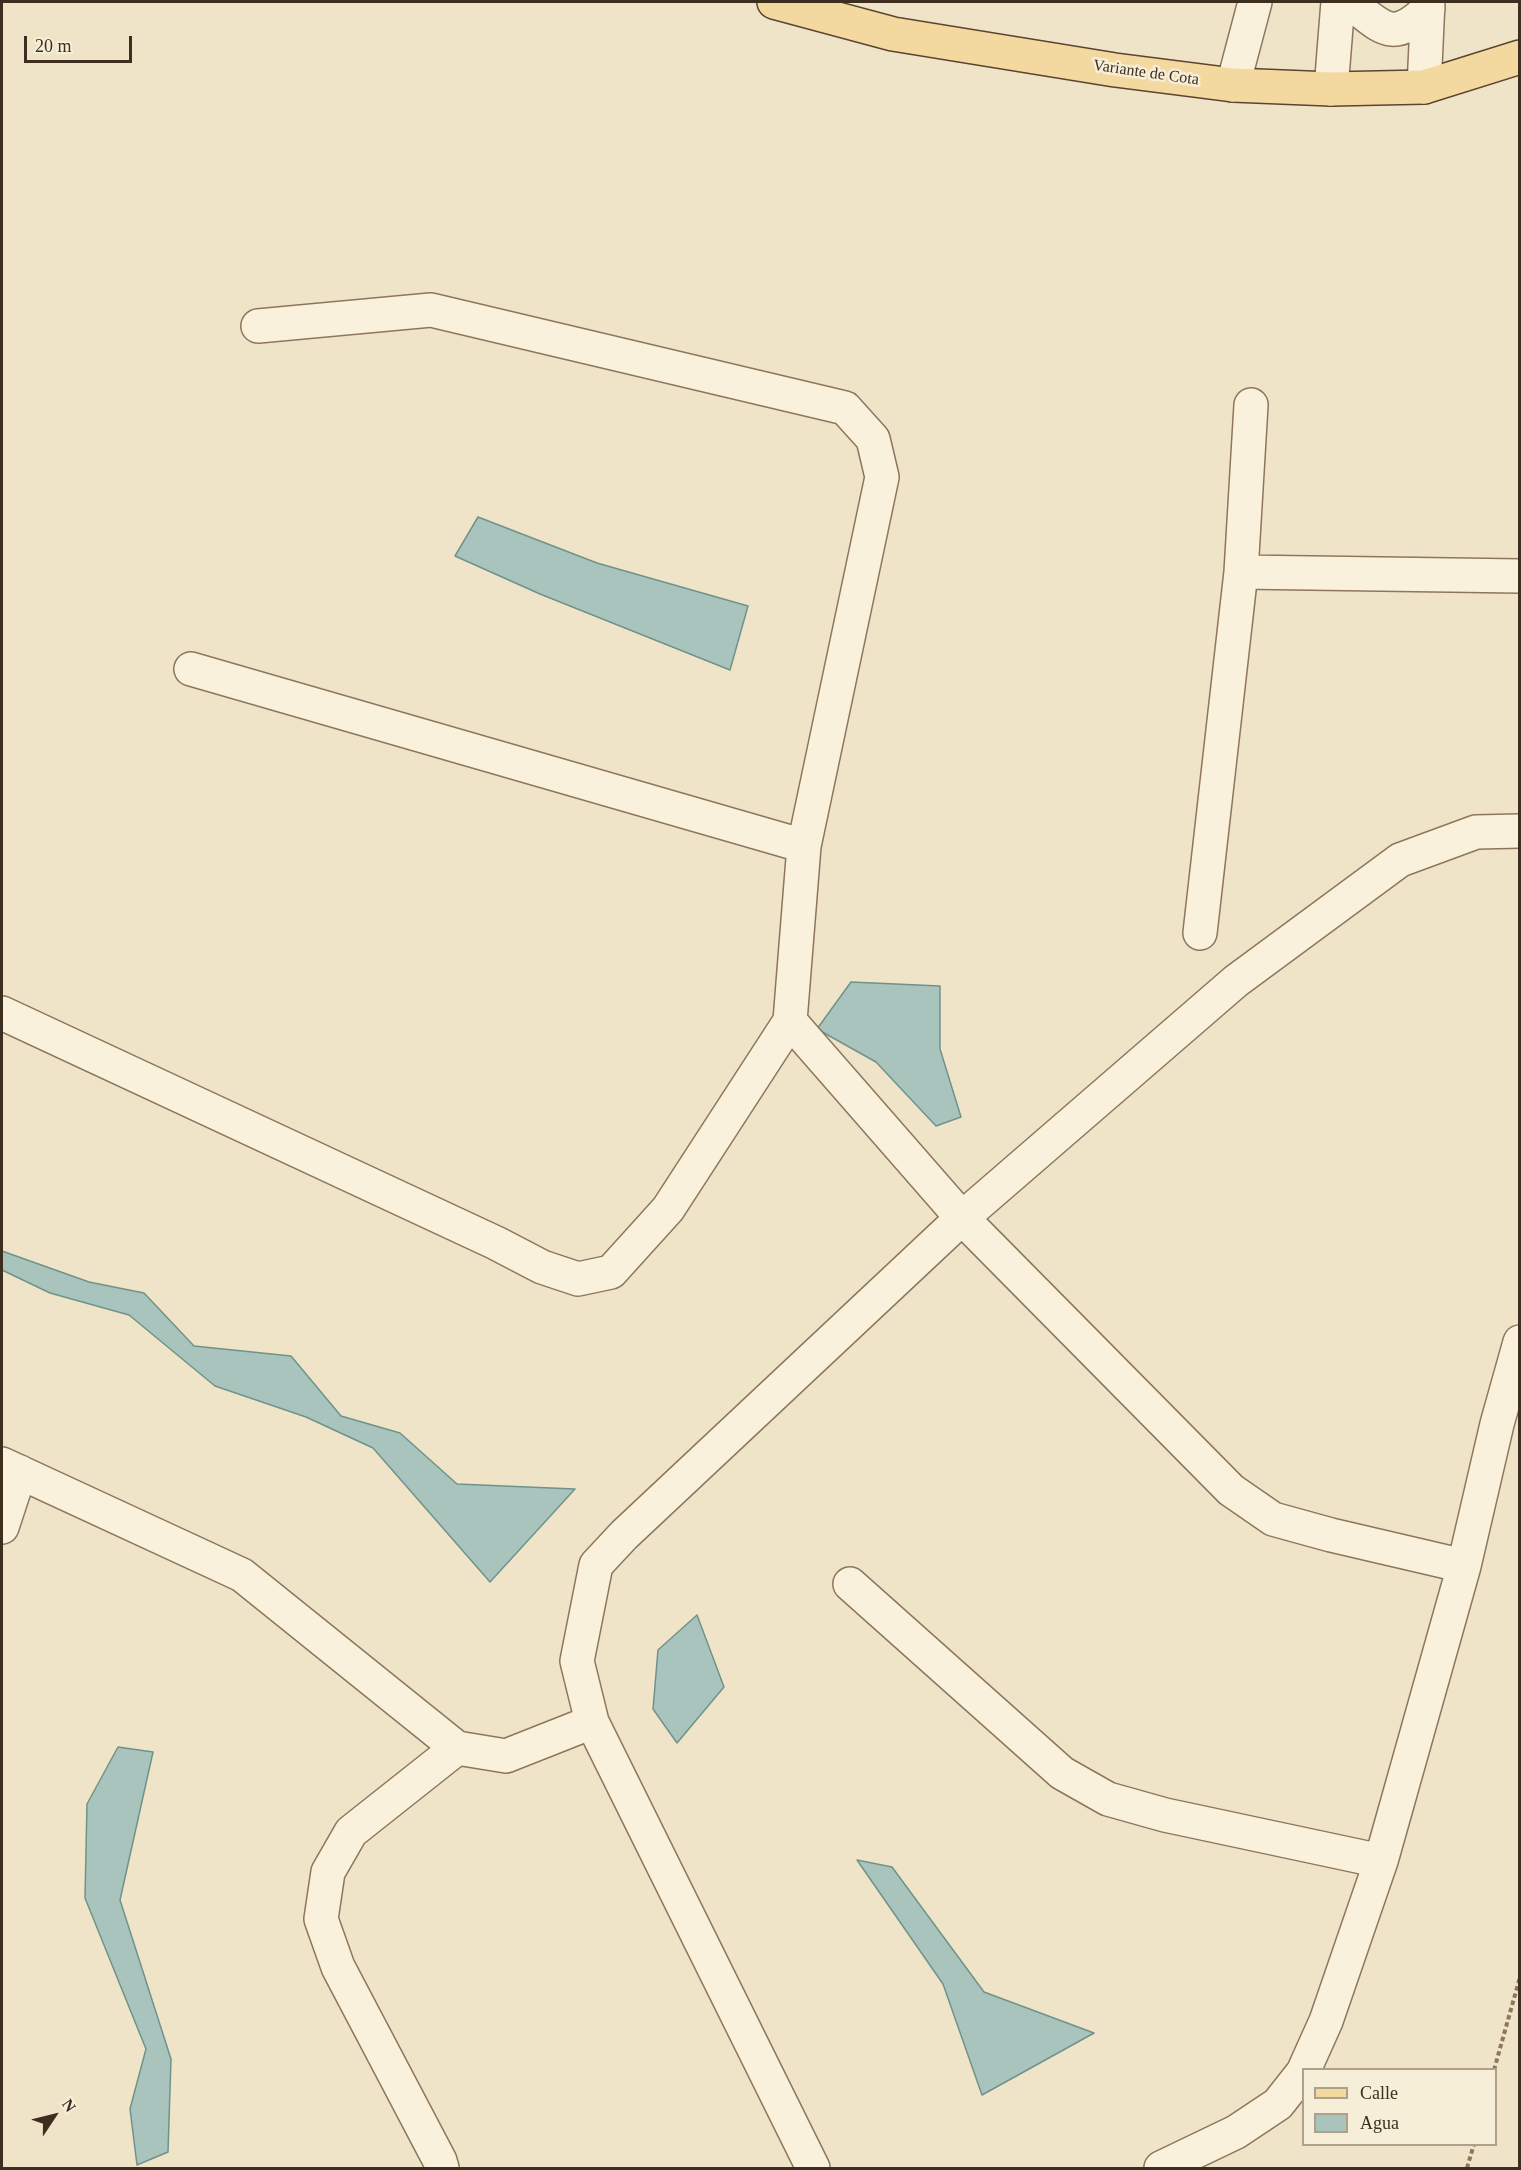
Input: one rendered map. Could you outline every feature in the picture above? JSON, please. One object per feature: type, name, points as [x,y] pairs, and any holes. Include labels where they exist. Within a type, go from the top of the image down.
[{"type":"main road","name":"Variante de Cota","points":[[774,2],[893,34],[1233,85],[1331,89],[1425,87],[1520,57]]},
{"type":"lane","points":[[1233,85],[1255,2]]},
{"type":"lane","points":[[1331,89],[1338,2]]},
{"type":"lane","points":[[1349,2],[1388,29],[1409,26],[1428,5]]},
{"type":"lane","points":[[1425,87],[1428,5]]},
{"type":"lane","points":[[2,1013],[496,1243],[542,1267],[578,1280],[611,1272],[668,1209],[790,1021],[804,846],[882,477],[873,439],[845,408],[431,310],[258,326]]},
{"type":"lane","points":[[1200,933],[1241,572],[1251,405]]},
{"type":"lane","points":[[1241,572],[1520,576]]},
{"type":"lane","points":[[191,669],[804,846]]},
{"type":"lane","points":[[813,2169],[592,1722],[577,1661],[596,1564],[624,1535],[962,1218],[1236,981],[1400,861],[1476,832],[1520,831]]},
{"type":"lane","points":[[790,1021],[962,1218],[1231,1490],[1274,1520],[1464,1566]]},
{"type":"lane","points":[[1305,2068],[1326,2021],[1382,1861],[1464,1566],[1497,1424],[1520,1342]]},
{"type":"lane","points":[[2,1527],[11,1468],[242,1575],[457,1748],[507,1755],[592,1722]]},
{"type":"lane","points":[[850,1584],[1062,1773],[1108,1799],[1165,1815],[1382,1861]]},
{"type":"lane","points":[[442,2169],[440,2161],[338,1967],[321,1919],[328,1872],[351,1832],[457,1748]]},
{"type":"lane","points":[[1161,2169],[1236,2132],[1278,2104],[1302,2073]]},
{"type":"path","points":[[1495,2068],[1520,1977]]},
{"type":"path","points":[[1467,2169],[1474,2146]]},
{"type":"water","points":[[478,517],[597,563],[748,606],[730,670],[540,594],[455,556]]},
{"type":"water","points":[[851,982],[940,986],[940,1049],[961,1117],[936,1126],[876,1062],[817,1029]]},
{"type":"water","points":[[2,1251],[89,1282],[144,1293],[194,1346],[291,1356],[341,1416],[400,1433],[457,1484],[575,1489],[490,1582],[373,1448],[306,1417],[215,1386],[129,1315],[50,1293],[2,1270]]},
{"type":"water","points":[[697,1615],[724,1687],[677,1743],[653,1709],[658,1650]]},
{"type":"water","points":[[118,1747],[153,1752],[120,1900],[171,2059],[168,2152],[137,2165],[130,2109],[146,2049],[85,1898],[87,1804]]},
{"type":"water","points":[[857,1860],[892,1867],[984,1992],[1094,2033],[982,2095],[943,1984]]}]
